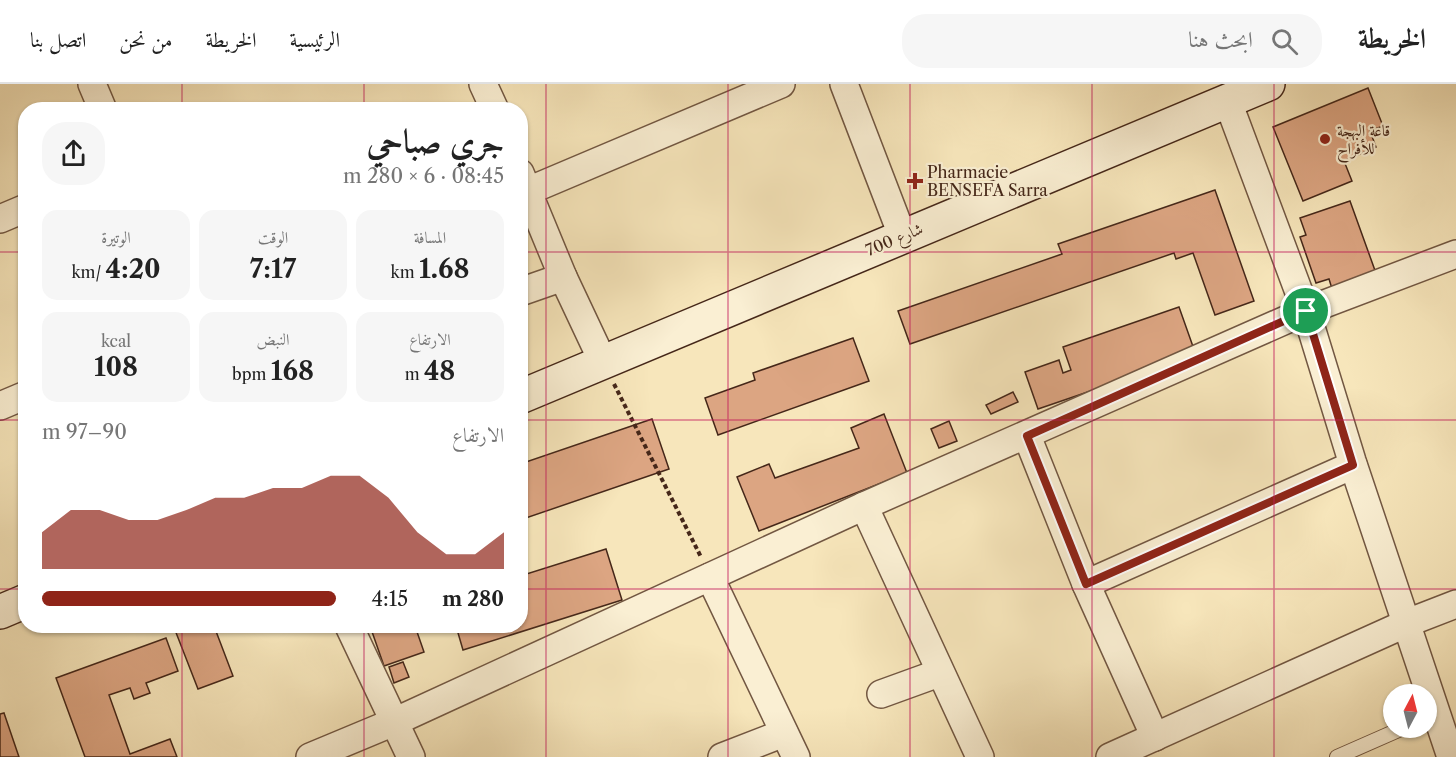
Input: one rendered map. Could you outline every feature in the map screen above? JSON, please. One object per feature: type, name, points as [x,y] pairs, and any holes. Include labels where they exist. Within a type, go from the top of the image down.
[{"type":"main road","name":"شارع 700","points":[[528,393],[902,235],[1223,93],[1268,84]]},
{"type":"main road","points":[[0,612],[18,604]]},
{"type":"street","points":[[92,84],[100,102]]},
{"type":"street","points":[[528,180],[781,84]]},
{"type":"street","points":[[844,84],[902,235]]},
{"type":"street","points":[[1223,93],[1306,311],[1353,465],[1407,623],[1423,684]]},
{"type":"street","points":[[528,192],[562,277],[603,362]]},
{"type":"street","points":[[0,219],[18,211]]},
{"type":"street","points":[[310,757],[394,722],[864,506],[1306,311],[1456,254]]},
{"type":"street","points":[[528,289],[562,277]]},
{"type":"street","points":[[0,406],[18,398]]},
{"type":"street","points":[[1027,436],[1086,584],[1155,737]]},
{"type":"street","points":[[1086,584],[1353,465]]},
{"type":"street","points":[[864,506],[939,673],[980,757]]},
{"type":"street","points":[[710,576],[796,757]]},
{"type":"street","points":[[1110,757],[1407,623],[1456,604]]},
{"type":"street","points":[[352,633],[411,757]]},
{"type":"street","points":[[881,694],[939,673]]},
{"type":"street","points":[[1437,728],[1450,757]]},
{"type":"street","points":[[722,757],[784,733]]},
{"type":"lane","points":[[1337,757],[1383,737]]},
{"type":"path","points":[[603,362],[710,576]]},
{"type":"building","name":"قاعة البهجة للأفراح","points":[[1368,88],[1383,126],[1370,131],[1376,147],[1344,161],[1352,181],[1303,201],[1273,127]]},
{"type":"building","points":[[1215,190],[1254,301],[1215,315],[1193,253],[1176,259],[1174,253],[910,344],[898,311],[1062,254],[1058,244]]},
{"type":"building","points":[[1350,201],[1377,276],[1333,292],[1329,279],[1316,283],[1300,237],[1306,235],[1300,218]]},
{"type":"building","points":[[1179,307],[1196,355],[1038,409],[1025,372],[1059,360],[1063,373],[1071,370],[1063,347]]},
{"type":"building","points":[[853,338],[869,381],[718,435],[705,398],[755,380],[753,373]]},
{"type":"building","points":[[1013,392],[1018,402],[991,414],[986,405]]},
{"type":"building","points":[[884,414],[907,473],[759,531],[737,477],[769,464],[775,478],[859,448],[851,428]]},
{"type":"building","points":[[652,419],[669,469],[528,517],[528,461]]},
{"type":"building","points":[[949,421],[957,441],[939,448],[931,429]]},
{"type":"building","points":[[606,549],[622,600],[528,630],[528,573]]},
{"type":"building","points":[[176,633],[217,633],[233,676],[198,689]]},
{"type":"building","points":[[372,633],[417,633],[424,652],[384,666]]},
{"type":"building","points":[[458,633],[517,633],[463,650]]},
{"type":"building","points":[[166,638],[178,671],[146,683],[150,693],[134,699],[130,688],[109,695],[130,754],[170,739],[177,757],[85,757],[56,678]]},
{"type":"building","points":[[403,662],[409,677],[394,683],[389,667]]},
{"type":"building","points":[[4,713],[19,757],[0,757],[0,714]]},
{"type":"place","name":"قاعة البهجة للأفراح","points":[[1325,139]]},
{"type":"place","name":"Pharmacie BENSEFA Sarra","points":[[915,181]]},
{"type":"route","points":[[1306,311],[1353,465],[1086,584],[1027,436],[1306,311]]}]
